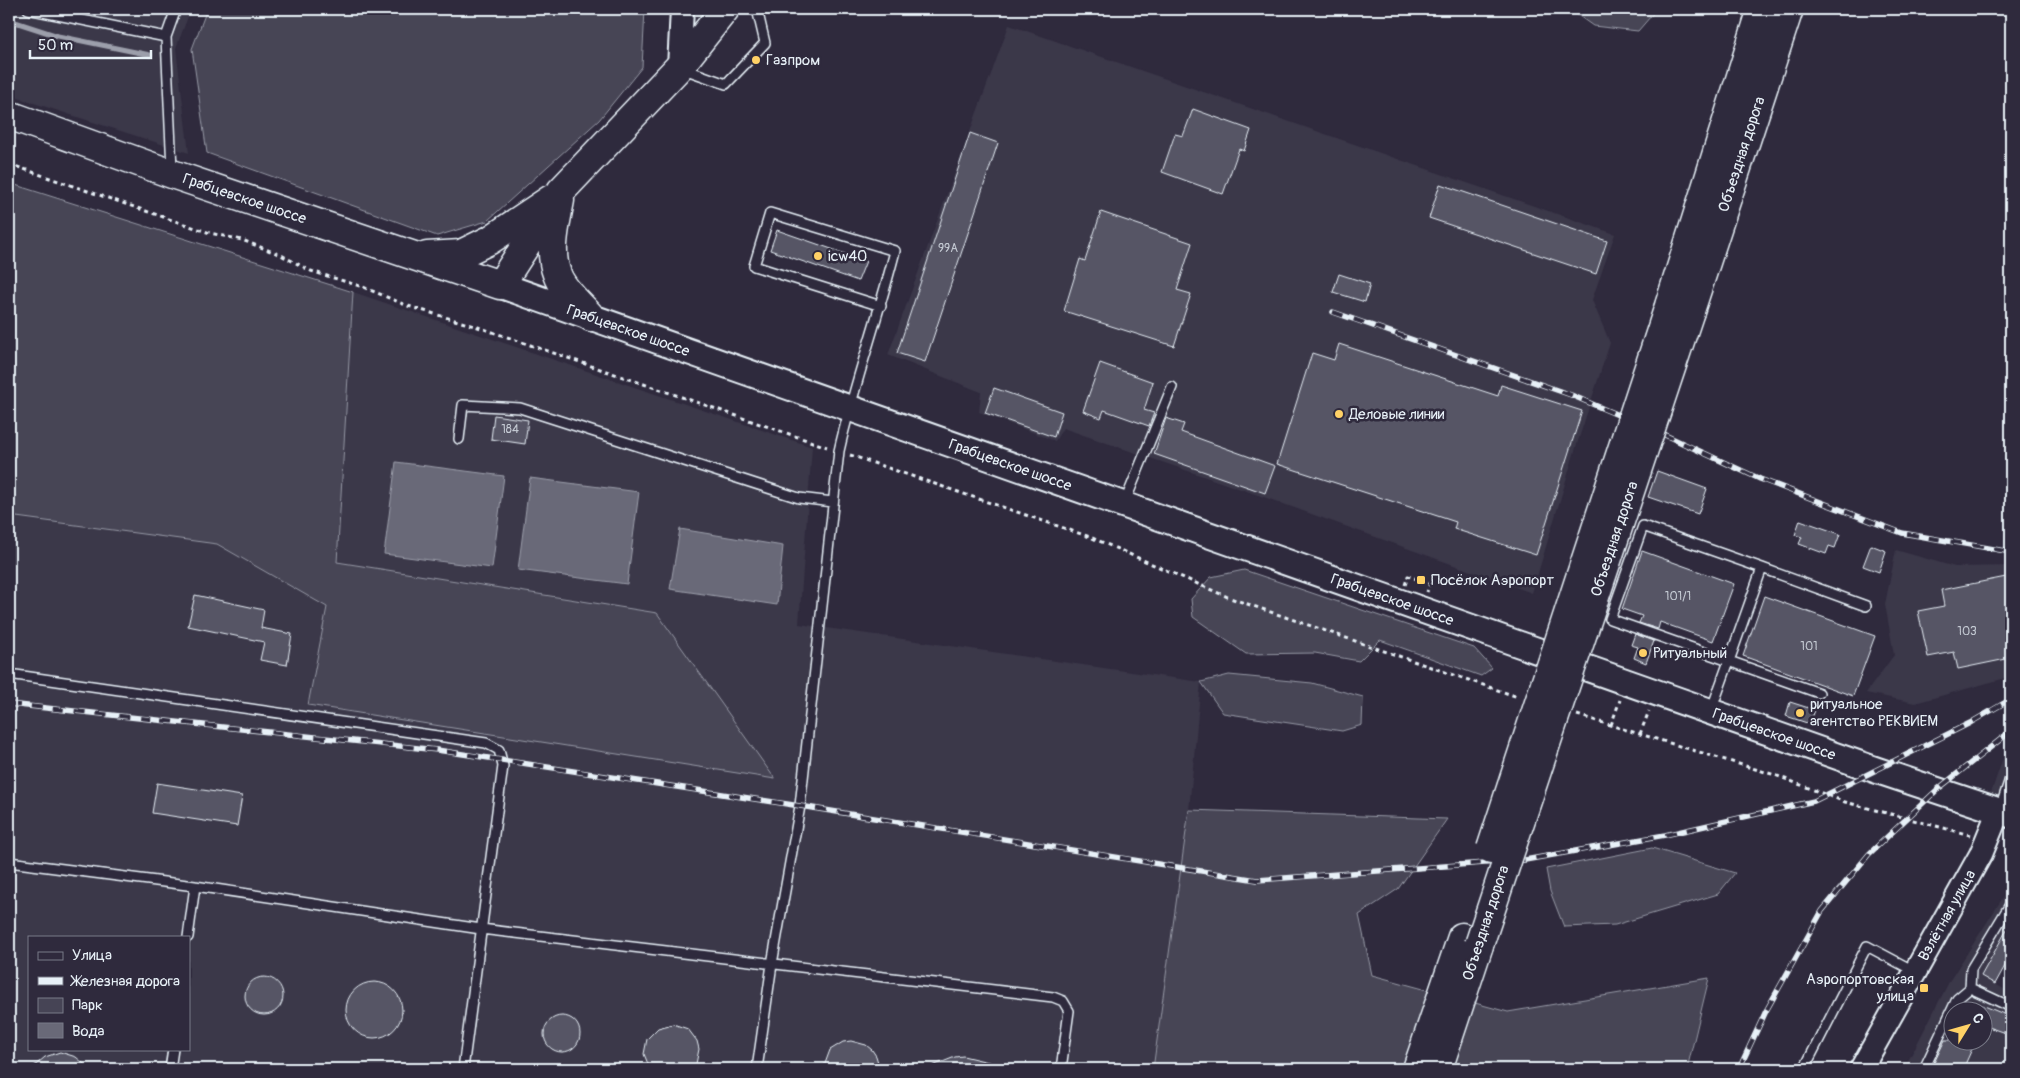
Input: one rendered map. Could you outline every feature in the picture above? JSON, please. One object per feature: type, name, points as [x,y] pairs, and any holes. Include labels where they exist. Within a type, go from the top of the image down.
[{"type":"main road","points":[[500,285],[561,191],[679,67],[724,9]]},
{"type":"main road","name":"Объездная дорога","points":[[1679,309],[1762,9]]},
{"type":"main road","name":"Объездная дорога","points":[[1438,1069],[1471,941],[1679,309],[1789,9]]},
{"type":"main road","name":"Грабцевское шоссе","points":[[9,115],[172,174],[500,285],[1876,770],[2005,813]]},
{"type":"main road","points":[[416,257],[461,254],[490,240],[561,191]]},
{"type":"main road","points":[[561,191],[553,252],[557,274],[564,286],[591,317]]},
{"type":"main road","name":"Объездная дорога","points":[[1417,1069],[1471,941]]},
{"type":"street","points":[[679,67],[682,9]]},
{"type":"street","name":"Взлётная улица","points":[[1861,1069],[1980,854],[2005,813]]},
{"type":"lane","points":[[28,9],[166,37]]},
{"type":"lane","points":[[172,174],[166,37],[176,9]]},
{"type":"lane","points":[[679,67],[726,84],[765,43],[757,9]]},
{"type":"lane","points":[[758,1069],[772,964],[800,806],[840,452],[849,408],[881,306],[895,251],[770,213],[754,266],[881,306]]},
{"type":"lane","points":[[1124,505],[1172,387]]},
{"type":"lane","points":[[459,439],[462,406],[520,408],[799,498],[833,502]]},
{"type":"lane","points":[[1820,693],[1610,620],[1644,526],[1866,606]]},
{"type":"lane","points":[[1711,711],[1762,568]]},
{"type":"lane","points":[[9,674],[486,743],[499,750],[502,766],[463,1069]]},
{"type":"lane","points":[[2005,813],[2011,776]]},
{"type":"lane","points":[[9,862],[195,886],[481,929],[1053,997],[1063,1000],[1069,1010],[1060,1069]]},
{"type":"lane","points":[[188,936],[195,886]]},
{"type":"lane","points":[[1924,1069],[1957,999],[1970,988],[1971,969],[2011,903]]},
{"type":"lane","points":[[1804,1069],[1867,946],[1915,971]]},
{"type":"lane","points":[[1970,988],[2011,1007]]},
{"type":"lane","points":[[170,1069],[173,1050]]},
{"type":"path","points":[[9,164],[210,233],[242,240],[281,255],[311,271],[363,287],[408,306],[478,327],[1090,537],[1230,598],[1520,698]]},
{"type":"path","points":[[1412,587],[1405,585],[1408,576],[1430,583],[1427,592],[1420,590]]},
{"type":"path","points":[[1611,725],[1620,700]]},
{"type":"path","points":[[1640,734],[1649,710]]},
{"type":"path","points":[[1574,714],[1776,775],[1845,802],[1972,835]]},
{"type":"shaded area","points":[[9,9],[191,9],[176,48],[189,153],[9,95]]},
{"type":"shaded area","points":[[1009,25],[1615,234],[1592,300],[1610,343],[1532,593],[1261,496],[1063,428],[1055,441],[979,412],[981,392],[888,355]]},
{"type":"shaded area","points":[[353,292],[812,447],[799,624],[1201,682],[1189,810],[1153,1069],[9,1069],[9,516],[217,544],[328,607],[309,705],[657,613],[337,562]]},
{"type":"shaded area","points":[[1896,550],[1955,567],[2011,566],[2011,674],[2002,679],[1915,703],[1866,693],[1894,655],[1885,604]]},
{"type":"shaded area","points":[[2011,748],[2011,799],[1991,793],[2005,752]]},
{"type":"shaded area","points":[[2011,885],[2011,955],[1995,984],[2011,993],[2011,1069],[1986,1069],[1967,1062],[1963,1069],[1904,1069],[1950,980]]},
{"type":"green space","points":[[207,9],[645,9],[642,67],[599,120],[487,221],[437,236],[207,153],[192,49]]},
{"type":"green space","points":[[1569,9],[1657,9],[1638,31],[1593,26]]},
{"type":"green space","points":[[9,183],[353,292],[337,562],[657,613],[775,779],[308,705],[327,607],[217,544],[9,516]]},
{"type":"green space","points":[[1244,570],[1474,648],[1492,668],[1481,676],[1380,640],[1359,661],[1315,653],[1246,654],[1193,617],[1191,599],[1211,577]]},
{"type":"green space","points":[[1229,675],[1312,683],[1363,697],[1362,725],[1342,731],[1223,713],[1201,682]]},
{"type":"green space","points":[[1189,810],[1447,819],[1398,889],[1359,915],[1372,975],[1508,1012],[1709,978],[1687,1069],[1153,1069]]},
{"type":"green space","points":[[1652,848],[1735,873],[1718,894],[1615,925],[1564,927],[1550,891],[1546,869]]},
{"type":"water","points":[[396,462],[504,476],[492,568],[384,554]]},
{"type":"water","points":[[530,478],[639,492],[627,584],[518,570]]},
{"type":"water","points":[[680,529],[783,546],[777,605],[670,589]]},
{"type":"building","points":[[1193,109],[1251,130],[1244,151],[1239,149],[1223,194],[1162,172],[1175,134],[1183,136]]},
{"type":"building","points":[[970,133],[998,143],[925,362],[897,353]]},
{"type":"building","points":[[1440,184],[1607,241],[1596,274],[1429,218]]},
{"type":"building","points":[[1101,212],[1192,243],[1177,290],[1191,294],[1174,346],[1064,311],[1080,259],[1085,261]]},
{"type":"building","name":"icw40","points":[[777,230],[866,261],[858,281],[770,250]]},
{"type":"building","points":[[1339,274],[1370,284],[1365,302],[1333,292]]},
{"type":"building","points":[[1339,344],[1498,396],[1501,385],[1582,411],[1536,555],[1454,529],[1456,522],[1277,464],[1312,353],[1334,360]]},
{"type":"building","points":[[1100,363],[1153,382],[1144,410],[1154,413],[1149,426],[1104,410],[1101,418],[1083,411]]},
{"type":"building","points":[[994,388],[1062,412],[1054,437],[985,413]]},
{"type":"building","points":[[494,415],[528,420],[525,444],[491,439]]},
{"type":"building","points":[[1166,418],[1184,424],[1181,432],[1275,466],[1265,493],[1154,454]]},
{"type":"building","points":[[1657,471],[1707,489],[1698,514],[1648,497]]},
{"type":"building","points":[[1800,520],[1840,534],[1835,548],[1829,546],[1826,554],[1799,544],[1802,537],[1795,535]]},
{"type":"building","points":[[1871,545],[1886,551],[1879,572],[1863,566]]},
{"type":"building","points":[[1642,551],[1734,584],[1713,641],[1660,622],[1658,629],[1639,623],[1642,616],[1622,609]]},
{"type":"building","points":[[2011,576],[2011,658],[1958,669],[1954,652],[1928,657],[1918,611],[1944,606],[1941,590]]},
{"type":"building","points":[[195,595],[264,610],[261,628],[292,634],[287,665],[260,660],[264,642],[188,626]]},
{"type":"building","points":[[1764,596],[1875,636],[1853,696],[1743,656]]},
{"type":"building","name":"Ритуальный","points":[[1635,634],[1654,641],[1646,663],[1634,658],[1638,647],[1631,645]]},
{"type":"building","name":"ритуальное агентство РЕКВИЕМ","points":[[1790,702],[1815,710],[1810,724],[1786,716]]},
{"type":"building","points":[[157,783],[242,796],[237,826],[152,813]]},
{"type":"building","points":[[2011,922],[2011,955],[1995,984],[1981,976]]},
{"type":"building","points":[[264,977],[277,983],[283,996],[277,1009],[264,1015],[251,1009],[245,996],[251,983]]},
{"type":"building","points":[[374,982],[385,984],[394,990],[400,999],[402,1010],[400,1021],[394,1030],[385,1036],[374,1038],[363,1036],[354,1030],[348,1021],[346,1010],[348,999],[354,990],[363,984]]},
{"type":"building","points":[[1992,1009],[2011,1017],[2011,1035],[1992,1028]]},
{"type":"building","points":[[562,1016],[569,1017],[575,1021],[579,1027],[579,1041],[575,1047],[569,1051],[562,1052],[555,1051],[549,1047],[545,1041],[544,1034],[545,1027],[549,1021],[555,1017]]},
{"type":"building","points":[[673,1024],[688,1029],[697,1041],[699,1049],[696,1064],[693,1069],[650,1069],[644,1054],[647,1039],[658,1028]]},
{"type":"building","points":[[851,1041],[866,1045],[872,1050],[880,1069],[823,1069],[830,1050],[843,1042]]},
{"type":"building","points":[[1942,1046],[1942,1050],[1972,1050],[1963,1069],[1931,1069]]},
{"type":"building","points":[[60,1052],[76,1057],[90,1069],[31,1069],[45,1057]]},
{"type":"building","points":[[963,1056],[997,1064],[996,1069],[925,1069],[955,1057]]},
{"type":"waterway","points":[[9,20],[58,36],[150,55]]},
{"type":"railway","points":[[1333,312],[1571,395],[1665,435],[1760,479],[1902,533],[2011,552]]},
{"type":"railway","points":[[9,704],[437,750],[800,806],[1257,880],[1525,860],[1665,835],[1814,801],[1970,723],[2011,699]]},
{"type":"railway","points":[[1739,1069],[1766,1011],[1822,911],[1869,854],[1938,789],[2011,731]]},
{"type":"place","name":"Газпром","points":[[756,60]]},
{"type":"place","name":"icw40","points":[[818,256]]},
{"type":"place","name":"Деловые линии","points":[[1339,414]]},
{"type":"place","name":"Посёлок Аэропорт","points":[[1421,580]]},
{"type":"place","name":"Ритуальный","points":[[1643,653]]},
{"type":"place","name":"ритуальное агентство РЕКВИЕМ","points":[[1800,713]]},
{"type":"place","name":"Аэропортовская улица","points":[[1924,988]]}]
